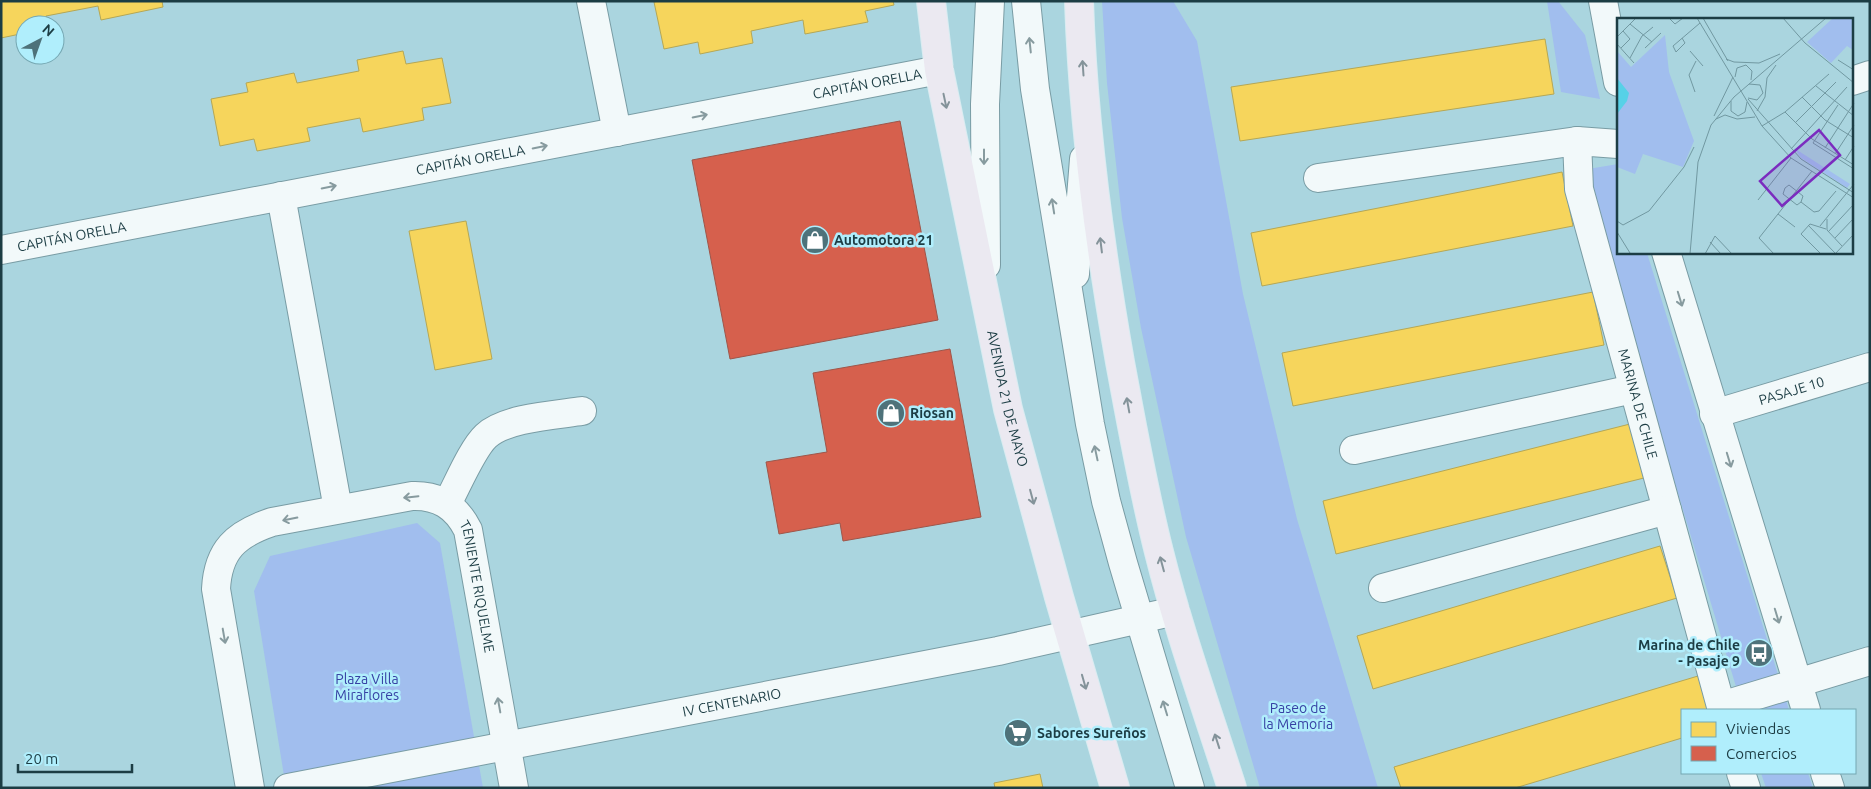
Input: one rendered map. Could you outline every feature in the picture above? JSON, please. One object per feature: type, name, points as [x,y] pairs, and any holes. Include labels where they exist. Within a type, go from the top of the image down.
[{"type":"main road","name":"AVENIDA 21 DE MAYO","points":[[931,1],[939,70],[1008,409],[1070,635],[1115,788]]},
{"type":"main road","points":[[1079,1],[1086,117],[1101,252],[1129,411],[1159,552],[1175,611],[1232,788]]},
{"type":"street","points":[[591,1],[617,132]]},
{"type":"street","points":[[986,297],[985,104],[990,1]]},
{"type":"street","points":[[1026,1],[1035,89],[1074,340],[1106,501],[1139,620],[1190,788]]},
{"type":"street","points":[[1602,1],[1617,77]]},
{"type":"street","name":"CAPITÁN ORELLA","points":[[1,250],[939,70]]},
{"type":"street","points":[[1854,80],[1870,76]]},
{"type":"street","points":[[1074,340],[1075,286],[1086,117]]},
{"type":"street","points":[[1318,178],[1578,141],[1617,144]]},
{"type":"street","name":"MARINA DE CHILE","points":[[1578,141],[1579,189],[1722,708],[1870,661]]},
{"type":"street","points":[[281,196],[338,509]]},
{"type":"street","points":[[1667,254],[1806,709]]},
{"type":"street","name":"PASAJE 10","points":[[1714,414],[1870,367]]},
{"type":"street","points":[[1354,450],[1633,389]]},
{"type":"street","points":[[447,504],[479,445],[492,431],[512,422],[582,411]]},
{"type":"street","name":"TENIENTE RIQUELME","points":[[250,788],[216,589],[221,561],[228,548],[240,536],[254,528],[272,522],[412,496],[430,497],[447,504],[463,520],[468,530],[514,788]]},
{"type":"street","points":[[1383,588],[1666,510]]},
{"type":"street","name":"IV CENTENARIO","points":[[288,788],[998,652],[1175,611]]},
{"type":"street","points":[[1742,774],[1746,788]]},
{"type":"street","points":[[1825,774],[1830,788]]},
{"type":"green space","name":"Paseo de la Memoria","points":[[1102,1],[1173,1],[1197,41],[1243,294],[1297,519],[1378,788],[1260,788],[1186,537],[1141,328],[1122,218],[1107,83]]},
{"type":"green space","points":[[1547,1],[1558,1],[1585,35],[1600,99],[1561,92]]},
{"type":"green space","points":[[1617,164],[1617,254],[1647,254],[1789,709],[1743,709],[1587,190],[1588,169]]},
{"type":"green space","name":"Plaza Villa Miraflores","points":[[417,523],[440,543],[483,788],[286,788],[254,591],[270,556]]},
{"type":"green space","points":[[1761,774],[1808,774],[1813,788],[1766,788]]},
{"type":"building: Viviendas","points":[[1,1],[162,1],[163,7],[101,20],[98,6],[51,15],[15,15],[15,35],[1,38]]},
{"type":"building: Viviendas","points":[[893,1],[894,5],[865,11],[868,22],[805,34],[803,20],[751,31],[753,43],[700,54],[698,42],[664,49],[654,2]]},
{"type":"building: Viviendas","points":[[1545,39],[1554,94],[1240,141],[1231,87]]},
{"type":"building: Viviendas","points":[[403,51],[406,64],[442,58],[451,103],[422,108],[424,120],[363,132],[360,118],[307,128],[310,141],[257,151],[254,139],[220,146],[211,99],[248,92],[246,83],[294,73],[297,83],[359,71],[357,60]]},
{"type":"building: Viviendas","points":[[1562,172],[1573,226],[1262,286],[1251,233]]},
{"type":"building: Viviendas","points":[[466,221],[492,359],[435,370],[409,231]]},
{"type":"building: Viviendas","points":[[1593,292],[1604,345],[1293,406],[1282,353]]},
{"type":"building: Viviendas","points":[[1630,424],[1644,478],[1336,554],[1323,501]]},
{"type":"building: Viviendas","points":[[1660,546],[1677,598],[1373,689],[1357,636]]},
{"type":"building: Viviendas","points":[[1698,676],[1708,709],[1681,709],[1681,738],[1515,788],[1401,788],[1394,767]]},
{"type":"building: Viviendas","points":[[1040,774],[1043,788],[995,788],[994,783]]},
{"type":"building: Comercios","name":"Automotora 21","points":[[900,121],[938,320],[730,359],[692,160]]},
{"type":"building: Comercios","name":"Riosan","points":[[950,349],[981,517],[843,541],[840,523],[779,534],[766,462],[827,452],[813,373]]},
{"type":"place","name":"Automotora 21","points":[[815,240]]},
{"type":"place","name":"Riosan","points":[[891,413]]},
{"type":"place","name":"Marina de Chile - Pasaje 9","points":[[1759,653]]},
{"type":"place","name":"Sabores Sureños","points":[[1018,733]]}]
